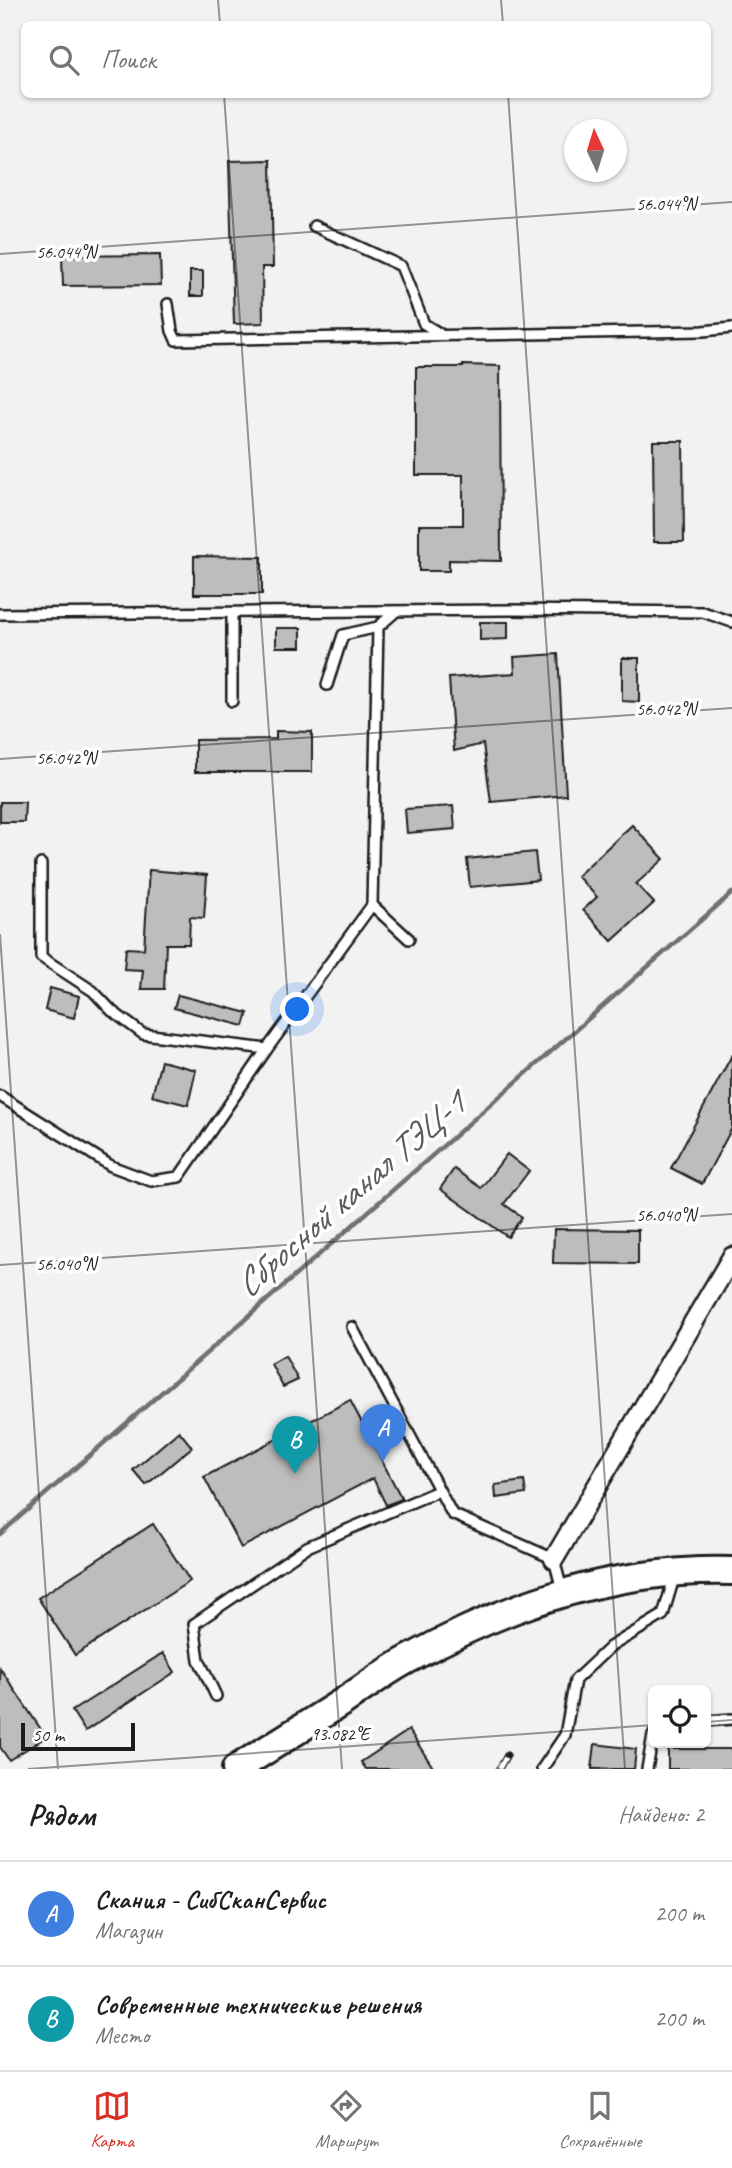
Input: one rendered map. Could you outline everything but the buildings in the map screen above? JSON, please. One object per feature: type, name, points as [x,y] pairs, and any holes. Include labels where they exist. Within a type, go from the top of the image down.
[{"type":"main road","points":[[236,1769],[406,1660],[515,1609],[562,1592],[620,1578],[732,1571]]},
{"type":"street","points":[[554,1559],[732,1257]]},
{"type":"lane","points":[[314,226],[401,267],[424,324],[440,334]]},
{"type":"lane","points":[[168,304],[176,340],[703,331],[732,328]]},
{"type":"lane","points":[[0,614],[510,610],[703,612],[732,622]]},
{"type":"lane","points":[[232,613],[232,701]]},
{"type":"lane","points":[[327,685],[343,635],[378,627],[394,613]]},
{"type":"lane","points":[[0,1096],[111,1166],[151,1181],[179,1177],[267,1049],[372,905],[378,627]]},
{"type":"lane","points":[[41,864],[41,957],[93,991],[112,1011],[143,1034],[267,1049]]},
{"type":"lane","points":[[372,905],[409,939]]},
{"type":"lane","points":[[352,1328],[452,1514],[554,1559],[562,1592]]},
{"type":"lane","points":[[216,1696],[199,1660],[194,1624],[307,1547],[438,1491]]},
{"type":"lane","points":[[542,1769],[565,1735],[575,1680],[610,1647],[663,1615],[676,1573]]},
{"type":"lane","points":[[711,1721],[732,1720]]},
{"type":"lane","points":[[647,1769],[651,1748]]},
{"type":"waterway","name":"Сбросной канал ТЭЦ-1","points":[[0,1534],[732,893]]},
{"type":"railway","points":[[499,1769],[507,1755]]},
{"type":"place","name":"Скания - СибСканСервис","points":[[383,1462]]},
{"type":"place","name":"Современные технические решения","points":[[295,1474]]}]
